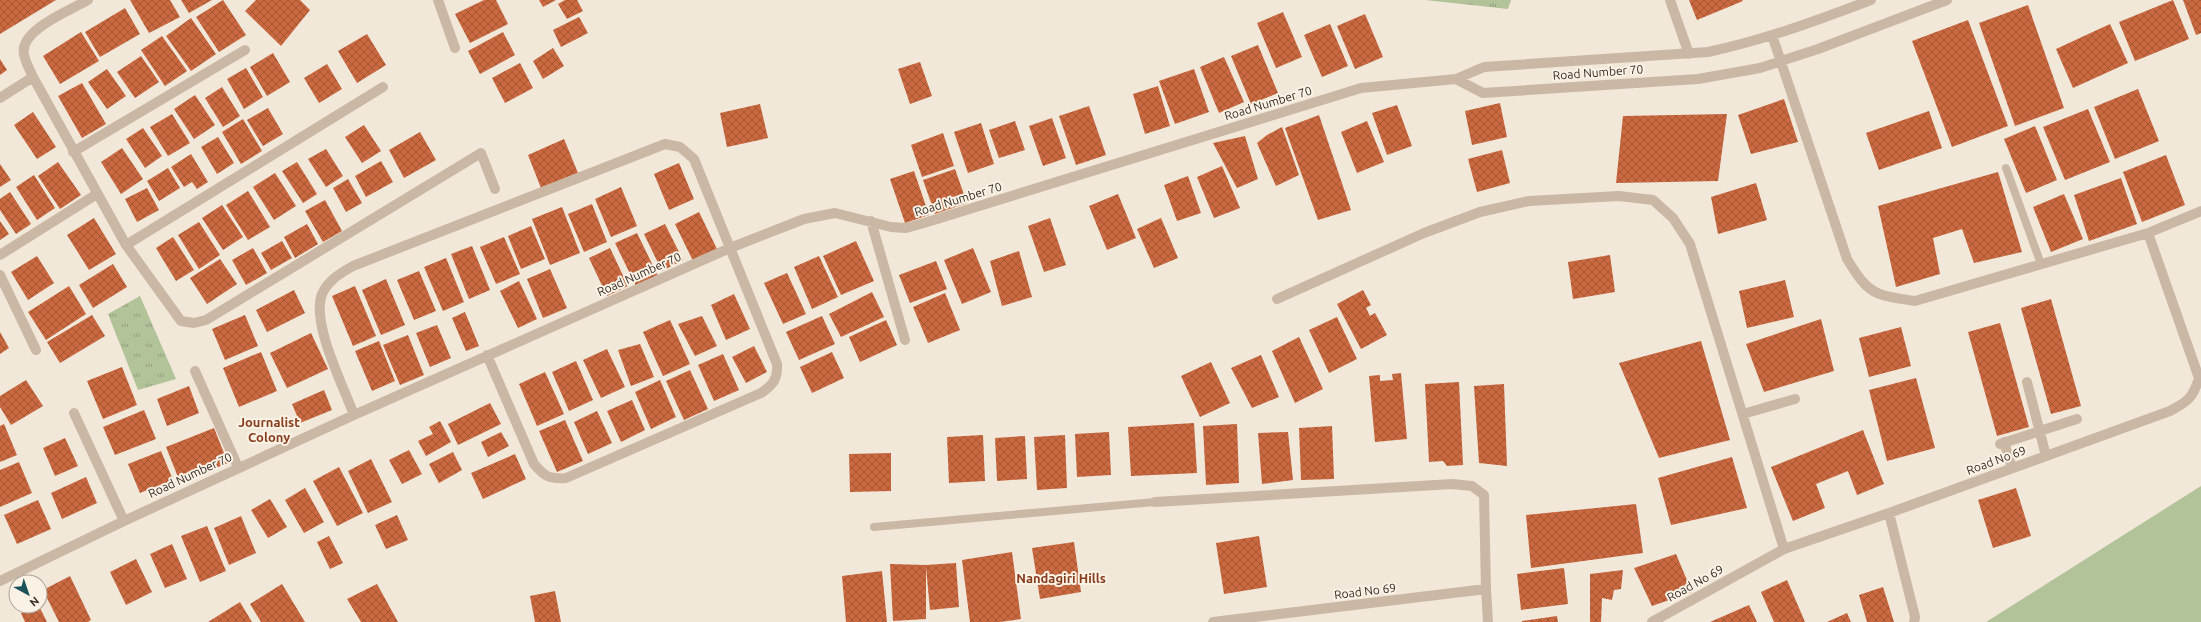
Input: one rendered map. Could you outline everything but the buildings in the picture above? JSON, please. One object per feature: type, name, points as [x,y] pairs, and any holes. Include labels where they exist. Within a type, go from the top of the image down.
[{"type":"street","points":[[88,0],[32,31],[25,42],[23,53],[33,77],[72,152],[126,245],[181,321],[194,323],[206,320],[481,153],[495,189]]},
{"type":"street","points":[[438,0],[455,48]]},
{"type":"street","points":[[1670,0],[1689,54]]},
{"type":"street","points":[[1456,78],[1484,66],[1689,54],[1737,46],[1871,0]]},
{"type":"street","name":"Road Number 70","points":[[1,577],[354,414],[730,248],[804,218],[834,213],[871,222],[906,228],[924,224],[1361,88],[1456,78],[1484,93],[1698,79],[1760,68],[1781,62],[1947,0]]},
{"type":"street","points":[[1772,35],[1847,259],[1861,282],[1879,295],[1915,301],[2148,233],[2201,211]]},
{"type":"street","points":[[72,152],[245,50]]},
{"type":"street","points":[[0,98],[33,77]]},
{"type":"street","points":[[126,245],[383,87]]},
{"type":"street","points":[[354,414],[322,329],[319,311],[322,294],[335,276],[353,266],[665,144],[680,147],[694,159],[777,364],[778,375],[772,386],[761,394],[566,478],[552,479],[541,473],[534,464],[487,355]]},
{"type":"street","points":[[0,255],[97,194]]},
{"type":"street","points":[[1277,299],[1424,233],[1480,212],[1528,201],[1619,196],[1653,200],[1673,218],[1690,244],[1784,549]]},
{"type":"street","points":[[871,222],[905,340]]},
{"type":"street","name":"Road No 69","points":[[1652,622],[1784,549],[2170,412],[2184,404],[2195,393],[2199,378],[2148,233]]},
{"type":"street","points":[[0,274],[36,350]]},
{"type":"street","points":[[195,371],[238,468]]},
{"type":"street","points":[[2027,382],[2046,456]]},
{"type":"street","points":[[1743,414],[1795,399]]},
{"type":"street","points":[[74,413],[124,521]]},
{"type":"street","points":[[2012,468],[2002,443],[2077,419]]},
{"type":"street","points":[[1155,502],[1452,484],[1472,486],[1484,494],[1488,622]]},
{"type":"street","points":[[1889,513],[1915,617],[1914,622]]},
{"type":"street","name":"Road No 69","points":[[1213,622],[1486,589]]},
{"type":"lane","points":[[2006,168],[2041,264]]},
{"type":"lane","points":[[874,527],[1155,502]]},
{"type":"green space","points":[[1425,0],[1511,0],[1508,9]]},
{"type":"green space","points":[[140,296],[176,379],[138,390],[108,314]]},
{"type":"green space","points":[[2201,486],[2201,622],[1986,622]]},
{"type":"district","name":"Journalist Colony","points":[[269,430]]},
{"type":"district","name":"Nandagiri Hills","points":[[1061,578]]}]
